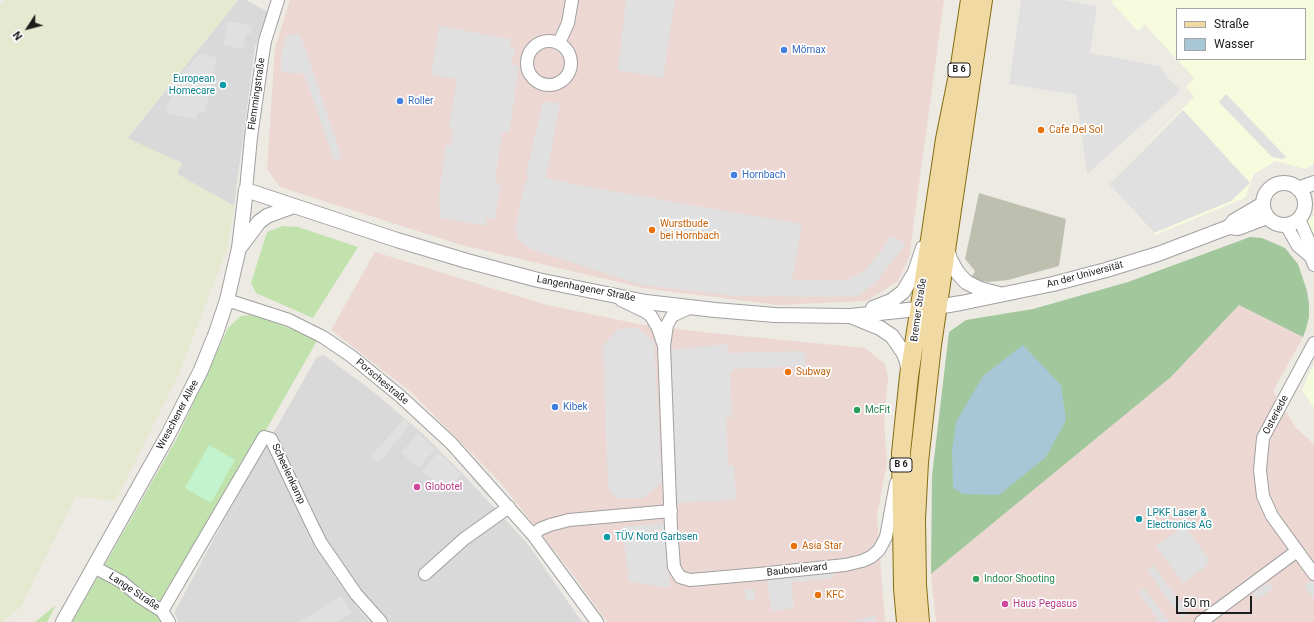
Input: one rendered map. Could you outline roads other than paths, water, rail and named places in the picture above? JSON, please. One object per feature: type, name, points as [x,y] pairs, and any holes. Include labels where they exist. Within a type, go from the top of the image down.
[{"type":"main road","name":"Bremer Straße","points":[[906,622],[903,588],[901,453],[909,376],[946,139],[960,66],[970,0]]},
{"type":"main road","name":"Bremer Straße","points":[[920,622],[916,556],[919,462],[937,307],[983,0]]},
{"type":"street","name":"Flemmingstraße","points":[[246,190],[251,137],[265,41],[278,0]]},
{"type":"street","points":[[559,43],[568,23],[572,0]]},
{"type":"street","points":[[1306,195],[1290,184],[1280,184],[1274,186],[1267,191],[1265,211],[1273,222],[1286,225],[1299,219],[1304,211],[1306,195],[1314,183]]},
{"type":"street","name":"Langenhagener Straße","points":[[246,190],[467,261],[538,280],[646,302],[775,315],[850,316],[937,307]]},
{"type":"street","name":"Wreschener Allee","points":[[63,622],[168,435],[201,370],[227,300],[239,248],[246,190]]},
{"type":"street","points":[[239,248],[259,222],[267,216],[294,206]]},
{"type":"street","name":"An der Universität","points":[[937,307],[1053,284],[1113,268],[1158,254],[1229,227],[1234,221],[1265,211]]},
{"type":"street","points":[[1299,219],[1311,246],[1313,261]]},
{"type":"street","points":[[850,316],[891,301],[903,292],[915,272],[933,221]]},
{"type":"street","points":[[1286,225],[1298,246],[1313,261]]},
{"type":"street","points":[[946,247],[957,272],[966,282],[980,289],[1001,294]]},
{"type":"street","name":"Bauboulevard","points":[[613,296],[646,312],[651,316],[658,328],[664,346]]},
{"type":"street","name":"Porschestraße","points":[[227,300],[289,320],[323,337],[352,356],[427,420],[450,443],[533,535],[597,622]]},
{"type":"street","name":"Bauboulevard","points":[[690,307],[672,316],[667,325],[664,346],[674,567],[680,577],[690,580],[845,565],[871,557],[879,550],[886,537],[901,453]]},
{"type":"street","points":[[850,316],[880,328],[892,336],[903,352],[907,361],[909,376]]},
{"type":"street","name":"Osteriede","points":[[1314,343],[1264,438],[1260,462],[1261,484],[1267,506],[1272,516],[1314,574]]},
{"type":"street","name":"Scheelenkamp","points":[[162,612],[264,437],[271,440],[321,543],[356,594],[381,622]]},
{"type":"street","points":[[425,574],[464,539],[508,507]]},
{"type":"street","points":[[533,535],[540,529],[550,524],[569,520],[671,511]]},
{"type":"street","points":[[1201,622],[1297,550]]},
{"type":"street","name":"Lange Straße","points":[[94,567],[122,582],[162,612],[169,622]]},
{"type":"water","points":[[1023,345],[1061,385],[1066,420],[1046,457],[999,495],[963,494],[953,488],[952,451],[956,422],[983,376]]},
{"type":"place","name":"Mömax","points":[[784,50]]},
{"type":"place","name":"European Homecare","points":[[223,85]]},
{"type":"place","name":"Roller","points":[[400,101]]},
{"type":"place","name":"Cafe Del Sol","points":[[1041,130]]},
{"type":"place","name":"Hornbach","points":[[734,175]]},
{"type":"place","name":"Wurstbude bei Hornbach","points":[[652,230]]},
{"type":"place","name":"Subway","points":[[788,372]]},
{"type":"place","name":"Kibek","points":[[555,407]]},
{"type":"place","name":"McFit","points":[[857,410]]},
{"type":"place","name":"Globotel","points":[[417,487]]},
{"type":"place","name":"LPKF Laser & Electronics AG","points":[[1139,519]]},
{"type":"place","name":"TÜV Nord Garbsen","points":[[607,537]]},
{"type":"place","name":"Asia Star","points":[[794,546]]},
{"type":"place","name":"Indoor Shooting","points":[[976,579]]},
{"type":"place","name":"KFC","points":[[818,595]]},
{"type":"place","name":"Haus Pegasus","points":[[1005,604]]}]
